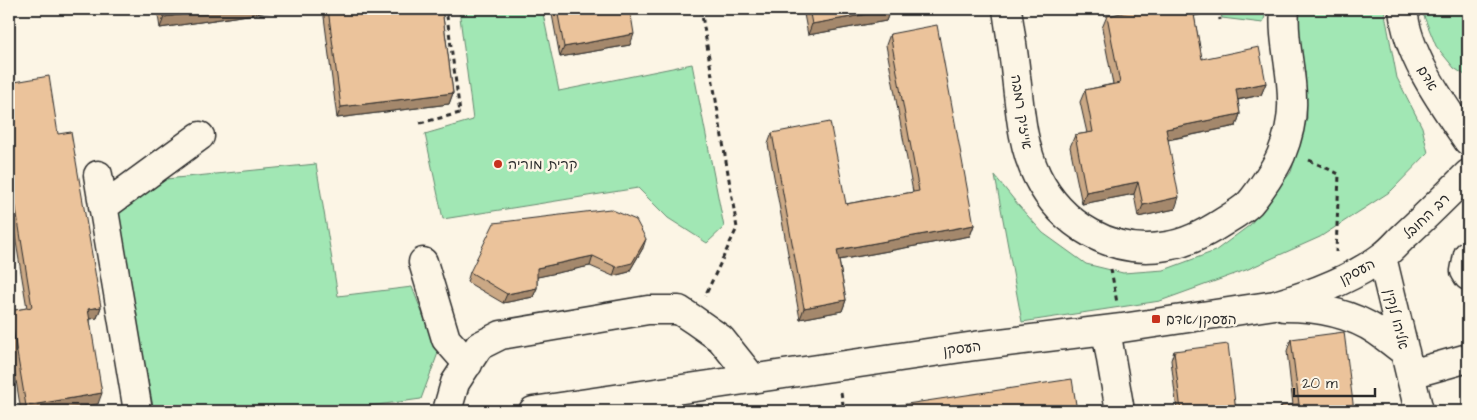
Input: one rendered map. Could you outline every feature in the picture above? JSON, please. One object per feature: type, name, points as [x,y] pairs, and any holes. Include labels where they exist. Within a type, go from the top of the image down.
[{"type":"street","name":"אייזיק רמבה","points":[[1007,9],[1020,118],[1028,152],[1038,177],[1053,201],[1072,220],[1092,235],[1117,244],[1141,248],[1168,246],[1203,234],[1249,204],[1265,182],[1281,155],[1290,126],[1292,100],[1285,9]]},
{"type":"street","name":"אדם","points":[[1403,9],[1404,23],[1412,49],[1446,110],[1468,141]]},
{"type":"street","points":[[103,206],[200,136]]},
{"type":"street","name":"רב החובל","points":[[1382,257],[1468,174]]},
{"type":"street","points":[[98,176],[138,411]]},
{"type":"street","points":[[1468,255],[1466,271],[1468,276]]},
{"type":"street","name":"העסקן","points":[[533,411],[698,400],[753,380],[975,346],[1255,309],[1293,299],[1335,282],[1382,257]]},
{"type":"street","name":"אליהו לנקין","points":[[1382,257],[1420,411]]},
{"type":"street","points":[[423,262],[446,339],[468,364]]},
{"type":"street","points":[[1255,309],[1299,307],[1323,310],[1351,318],[1375,330],[1408,363],[1468,358]]},
{"type":"street","points":[[447,411],[455,383],[479,346],[502,335],[648,310],[679,310],[694,320],[721,339],[753,380]]},
{"type":"street","points":[[1114,329],[1120,411]]},
{"type":"path","points":[[420,123],[460,113],[446,9]]},
{"type":"path","points":[[694,320],[737,228],[701,9]]},
{"type":"path","points":[[1219,9],[1220,20]]},
{"type":"path","points":[[9,21],[17,20]]},
{"type":"path","points":[[1283,148],[1339,174],[1335,282]]},
{"type":"path","points":[[1106,240],[1114,329]]},
{"type":"green space","points":[[459,9],[542,9],[559,91],[692,64],[724,227],[707,243],[668,218],[638,188],[443,219],[425,134],[473,120]]},
{"type":"green space","points":[[1220,9],[1267,9],[1263,23],[1222,18]]},
{"type":"green space","points":[[1296,9],[1384,9],[1397,78],[1422,127],[1428,153],[1391,191],[1320,237],[1246,270],[1160,301],[1022,322],[995,176],[1043,233],[1086,264],[1123,273],[1164,270],[1215,251],[1250,225],[1291,172],[1307,118],[1305,72],[1294,17]]},
{"type":"green space","points":[[1421,9],[1468,9],[1468,77],[1454,68],[1436,46]]},
{"type":"green space","points":[[316,164],[338,296],[412,287],[438,353],[421,399],[333,411],[154,411],[115,215],[166,179]]},
{"type":"building","points":[[162,9],[221,9],[164,17]]},
{"type":"building","points":[[328,9],[442,9],[453,93],[341,107]]},
{"type":"building","points":[[557,9],[630,9],[634,34],[564,47]]},
{"type":"building","points":[[809,9],[890,9],[890,10],[812,24]]},
{"type":"building","points":[[1135,9],[1193,9],[1202,59],[1259,47],[1266,83],[1236,89],[1240,114],[1166,129],[1179,197],[1143,205],[1138,182],[1086,192],[1075,135],[1093,132],[1085,90],[1120,83],[1107,16]]},
{"type":"building","points":[[937,25],[974,225],[837,250],[846,300],[804,308],[772,133],[830,122],[846,204],[919,191],[890,34]]},
{"type":"building","points":[[49,76],[58,134],[71,132],[101,307],[88,309],[102,393],[26,406],[10,311],[32,307],[9,165],[9,83]]},
{"type":"building","points":[[610,209],[636,220],[646,239],[632,263],[616,267],[593,256],[537,268],[537,288],[507,294],[470,272],[494,223]]},
{"type":"building","points":[[1344,332],[1354,411],[1282,411],[1281,406],[1299,404],[1291,339]]},
{"type":"building","points":[[1228,344],[1236,411],[1181,411],[1174,351]]},
{"type":"building","points":[[1072,379],[1077,411],[875,411],[874,409]]},
{"type":"place","name":"קרית מוריה","points":[[498,164]]},
{"type":"place","name":"העסקן/אדם","points":[[1156,319]]}]
